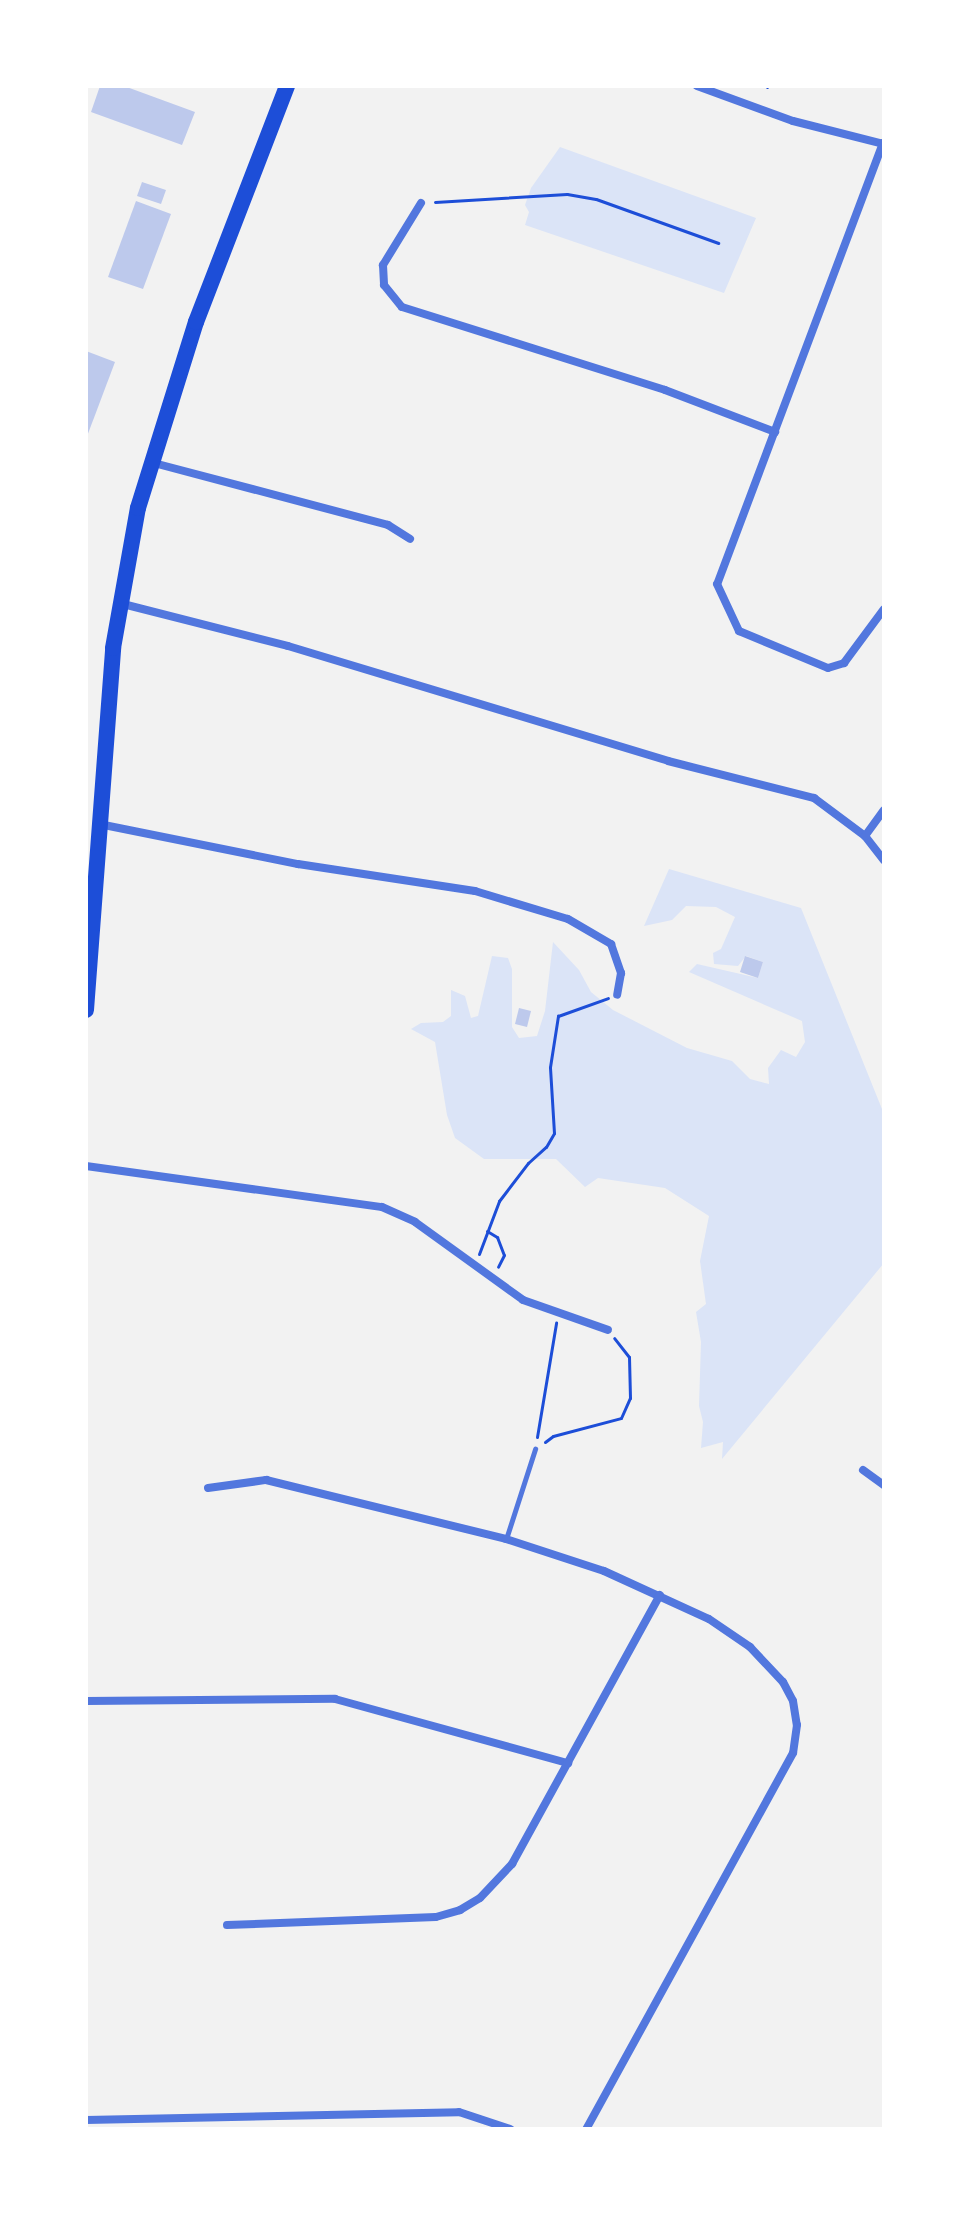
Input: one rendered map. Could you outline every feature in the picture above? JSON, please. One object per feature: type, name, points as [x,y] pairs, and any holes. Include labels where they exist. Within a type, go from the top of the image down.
[{"type":"main road","points":[[86,1010],[119,603],[149,462],[196,322],[287,86]]},
{"type":"street","points":[[697,86],[793,121],[883,143],[717,584],[739,631],[828,668],[844,663],[884,609]]},
{"type":"street","points":[[421,203],[383,265],[388,294],[402,307],[665,390],[775,432]]},
{"type":"street","points":[[149,462],[388,525],[410,539]]},
{"type":"street","points":[[119,603],[288,646],[668,761],[773,785],[814,798],[865,836],[884,860]]},
{"type":"street","points":[[865,836],[884,810]]},
{"type":"street","points":[[99,824],[298,864],[475,891],[568,919],[611,944],[621,973],[617,995]]},
{"type":"street","points":[[86,1166],[382,1207],[415,1222],[523,1300],[608,1330]]},
{"type":"street","points":[[863,1470],[884,1485]]},
{"type":"street","points":[[208,1488],[266,1480],[506,1539],[604,1571],[709,1619],[770,1664],[793,1701],[793,1753],[586,2129]]},
{"type":"street","points":[[227,1925],[404,1921],[460,1910],[480,1898],[512,1864],[660,1595]]},
{"type":"street","points":[[86,1701],[335,1699],[568,1763]]},
{"type":"street","points":[[86,2120],[459,2112],[510,2129]]},
{"type":"lane","points":[[506,1539],[535,1449]]},
{"type":"path","points":[[421,203],[567,194],[596,199],[718,243]]},
{"type":"path","points":[[475,1265],[499,1201],[528,1163],[546,1147],[554,1133],[550,1067],[558,1016],[617,995]]},
{"type":"path","points":[[487,1231],[497,1237],[504,1255],[490,1276]]},
{"type":"path","points":[[535,1449],[556,1340],[556,1311]]},
{"type":"path","points":[[535,1449],[553,1436],[621,1418],[630,1398],[629,1357],[608,1330]]},
{"type":"shaded area","points":[[560,147],[756,218],[724,293],[525,225],[529,212],[525,205],[531,188]]},
{"type":"shaded area","points":[[669,869],[801,908],[884,1114],[884,1263],[722,1459],[723,1442],[701,1448],[701,1342],[696,1312],[706,1304],[700,1261],[709,1216],[665,1188],[598,1178],[585,1187],[556,1159],[484,1159],[455,1138],[447,1115],[435,1042],[411,1029],[421,1023],[443,1022],[451,1016],[451,990],[465,996],[471,1018],[478,1016],[492,956],[508,958],[512,969],[512,1027],[519,1038],[537,1036],[545,1011],[553,942],[579,970],[591,992],[613,1010],[687,1048],[732,1061],[750,1079],[769,1084],[768,1068],[781,1050],[796,1057],[805,1042],[802,1021],[689,972],[697,964],[758,978],[763,962],[746,956],[738,966],[714,964],[713,953],[721,949],[735,917],[716,907],[686,906],[672,920],[644,926]]},
{"type":"building","points":[[100,86],[124,86],[195,112],[182,145],[91,112]]},
{"type":"building","points":[[142,182],[166,190],[161,204],[137,196]]},
{"type":"building","points":[[136,201],[171,214],[143,289],[108,277]]},
{"type":"building","points":[[86,351],[115,362],[86,439]]},
{"type":"building","points":[[745,956],[763,962],[758,978],[740,972]]},
{"type":"building","points":[[519,1008],[531,1011],[527,1027],[515,1024]]}]
